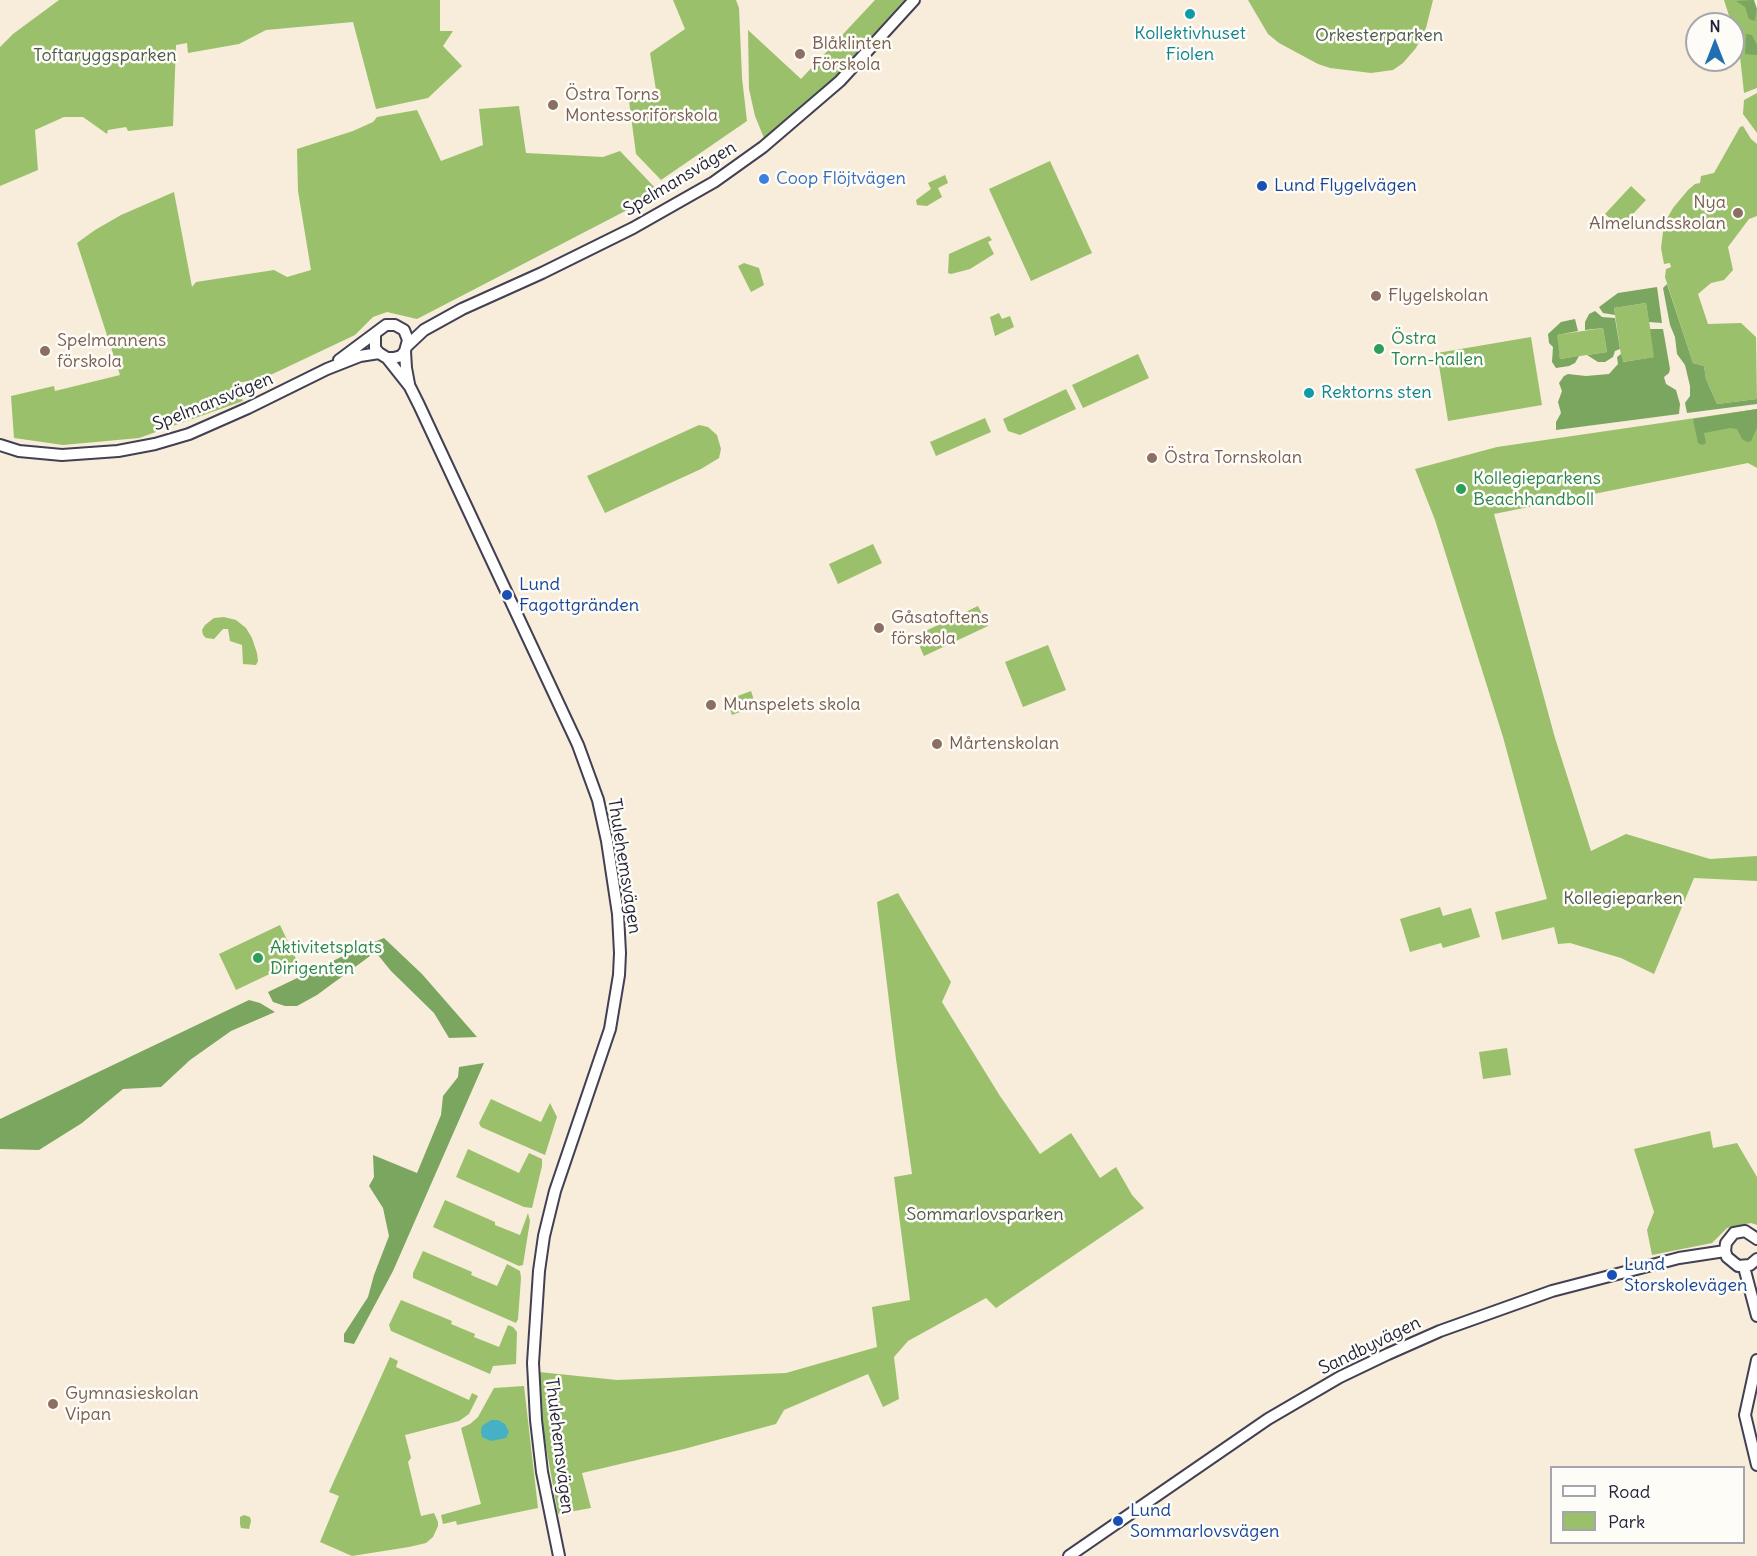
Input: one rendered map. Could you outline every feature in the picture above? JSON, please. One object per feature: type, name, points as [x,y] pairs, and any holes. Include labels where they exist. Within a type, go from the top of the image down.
[{"type":"main road","name":"Spelmansvägen","points":[[0,446],[62,455],[118,451],[155,444],[189,434],[327,369],[360,356],[401,356],[424,330],[472,304],[542,273],[633,228],[714,182],[763,147],[840,81],[914,0]]},
{"type":"main road","name":"Spelmansvägen","points":[[327,369],[386,325],[395,325],[404,330],[424,330]]},
{"type":"main road","points":[[404,330],[407,335],[406,348]]},
{"type":"main road","points":[[375,334],[375,348],[383,356]]},
{"type":"main road","name":"Thulehemsvägen","points":[[406,348],[405,368],[410,387],[578,745],[598,800],[607,841],[619,921],[620,953],[616,996],[609,1029],[555,1191],[544,1236],[535,1313],[533,1362],[536,1420],[544,1483],[559,1556]]},
{"type":"main road","name":"Thulehemsvägen","points":[[383,356],[410,387]]},
{"type":"main road","points":[[1757,1239],[1745,1232],[1734,1233],[1726,1243],[1725,1251],[1732,1264],[1744,1267],[1757,1259]]},
{"type":"main road","name":"Sandbyvägen","points":[[1069,1556],[1268,1419],[1340,1377],[1388,1354],[1440,1330],[1552,1291],[1679,1258],[1725,1251]]},
{"type":"main road","points":[[1744,1267],[1757,1316]]},
{"type":"main road","points":[[1757,1360],[1745,1415],[1757,1465]]},
{"type":"green space","name":"Toftaryggsparken","points":[[59,0],[440,0],[440,31],[453,31],[443,46],[462,66],[428,98],[376,109],[353,22],[266,30],[239,44],[188,53],[187,43],[176,45],[173,126],[128,131],[126,127],[108,130],[107,134],[83,117],[64,117],[35,130],[38,170],[0,186],[0,47],[13,34]]},
{"type":"green space","points":[[673,0],[736,0],[739,8],[742,78],[747,121],[661,180],[636,154],[629,101],[657,96],[650,53],[685,29]]},
{"type":"green space","points":[[875,0],[908,0],[840,81],[764,138],[755,116],[749,89],[748,30],[801,79]]},
{"type":"green space","name":"Orkesterparken","points":[[1248,0],[1433,0],[1426,28],[1416,48],[1403,63],[1393,70],[1371,73],[1330,68],[1279,43],[1268,34]]},
{"type":"green space","points":[[1724,0],[1753,0],[1757,12],[1757,88],[1744,93],[1742,72],[1745,72],[1745,12],[1728,12]]},
{"type":"green space","points":[[1754,0],[1757,9],[1755,21],[1749,19],[1745,7],[1736,1]]},
{"type":"green space","points":[[1746,34],[1752,35],[1757,45],[1757,55],[1745,54]]},
{"type":"green space","points":[[1757,93],[1757,133],[1743,114],[1744,100]]},
{"type":"green space","points":[[519,106],[526,153],[603,157],[620,151],[660,193],[417,319],[387,312],[373,317],[355,335],[262,379],[236,383],[243,401],[139,438],[63,445],[14,438],[11,396],[54,386],[55,391],[120,375],[77,243],[95,230],[121,215],[174,192],[192,287],[196,282],[274,270],[287,277],[311,270],[298,191],[297,149],[353,131],[373,122],[377,117],[417,110],[441,161],[483,145],[479,109]]},
{"type":"green space","points":[[1743,126],[1757,144],[1757,216],[1749,219],[1728,247],[1733,270],[1724,280],[1711,283],[1698,294],[1708,324],[1741,323],[1756,337],[1757,399],[1717,404],[1706,379],[1704,366],[1693,363],[1665,277],[1666,269],[1671,267],[1670,263],[1664,264],[1661,248],[1664,224],[1673,208],[1688,190],[1700,183],[1701,176],[1714,173],[1740,127]]},
{"type":"green space","points":[[1050,161],[1092,253],[1031,281],[989,189]]},
{"type":"green space","points":[[945,175],[948,183],[938,188],[942,197],[927,206],[917,205],[916,200],[931,189],[928,183]]},
{"type":"green space","points":[[1631,186],[1646,200],[1620,228],[1605,214]]},
{"type":"green space","points":[[989,236],[992,240],[988,242],[994,254],[970,269],[948,273],[949,254]]},
{"type":"green space","points":[[744,263],[759,268],[764,285],[751,292],[738,266]]},
{"type":"green space","points":[[1667,284],[1693,363],[1704,366],[1706,379],[1717,404],[1757,399],[1757,404],[1687,413],[1685,403],[1690,396],[1690,386],[1685,365],[1677,354],[1675,337],[1670,325],[1663,288]]},
{"type":"green space","points":[[1657,287],[1662,323],[1649,322],[1646,303],[1614,308],[1615,315],[1603,313],[1599,307],[1618,293]]},
{"type":"green space","points":[[1646,303],[1655,357],[1622,362],[1614,308]]},
{"type":"green space","points":[[1595,311],[1602,317],[1615,318],[1620,349],[1605,362],[1598,362],[1587,355],[1607,352],[1603,328],[1585,330],[1585,322],[1589,314]]},
{"type":"green space","points":[[999,313],[1002,319],[1010,316],[1014,327],[995,336],[990,317]]},
{"type":"green space","points":[[1575,319],[1578,331],[1557,335],[1560,359],[1579,356],[1575,363],[1556,368],[1552,362],[1553,347],[1549,343],[1548,334],[1561,322]]},
{"type":"green space","points":[[1603,328],[1607,352],[1560,359],[1556,335]]},
{"type":"green space","points":[[1650,329],[1663,329],[1670,369],[1664,377],[1666,384],[1676,390],[1680,404],[1679,414],[1556,430],[1556,422],[1561,413],[1558,402],[1562,391],[1559,383],[1564,376],[1568,374],[1586,376],[1609,374],[1618,364],[1617,357],[1621,354],[1623,362],[1654,357]]},
{"type":"green space","points":[[1531,337],[1542,405],[1448,421],[1437,353]]},
{"type":"green space","points":[[1138,354],[1149,378],[1083,408],[1072,385]]},
{"type":"green space","points":[[1066,389],[1076,409],[1020,435],[1008,431],[1003,419]]},
{"type":"green space","name":"Kollegieparken","points":[[1757,409],[1757,468],[1748,463],[1494,514],[1555,738],[1591,851],[1626,834],[1710,859],[1757,856],[1757,881],[1694,878],[1654,974],[1621,958],[1570,943],[1558,944],[1554,927],[1502,940],[1495,912],[1547,899],[1503,737],[1435,520],[1415,469],[1497,447]]},
{"type":"green space","points":[[1757,409],[1757,428],[1751,441],[1747,442],[1742,439],[1737,429],[1730,428],[1704,433],[1706,443],[1702,445],[1698,443],[1693,419]]},
{"type":"green space","points":[[985,418],[991,432],[936,456],[930,442]]},
{"type":"green space","points":[[699,425],[708,427],[717,435],[721,449],[719,458],[701,469],[605,513],[587,476]]},
{"type":"green space","points":[[873,544],[882,563],[838,584],[829,564]]},
{"type":"green space","points":[[978,606],[988,626],[924,656],[915,636]]},
{"type":"green space","points":[[224,617],[236,620],[246,628],[257,653],[256,665],[243,664],[242,645],[230,641],[228,629],[223,629],[214,639],[203,635],[202,630],[205,625],[214,618]]},
{"type":"green space","points":[[1048,645],[1066,690],[1023,707],[1005,662]]},
{"type":"green space","points":[[751,691],[756,706],[732,715],[727,700]]},
{"type":"green space","name":"Sommarlovsparken","points":[[898,893],[951,982],[942,1002],[1000,1096],[1040,1154],[1071,1133],[1100,1178],[1116,1167],[1132,1195],[1144,1208],[996,1308],[986,1298],[908,1341],[894,1357],[899,1399],[883,1407],[868,1374],[784,1410],[776,1424],[582,1473],[591,1508],[558,1514],[541,1418],[539,1372],[617,1380],[786,1373],[877,1347],[872,1307],[910,1300],[894,1177],[912,1174],[877,902]]},
{"type":"green space","points":[[1440,907],[1443,916],[1471,908],[1480,937],[1443,948],[1441,943],[1410,952],[1400,919]]},
{"type":"green space","name":"Aktivitetsplats Dirigenten","points":[[280,925],[297,961],[236,990],[219,954]]},
{"type":"green space","points":[[384,938],[422,974],[477,1037],[449,1038],[434,1013],[391,971],[369,944]]},
{"type":"green space","points":[[362,947],[370,956],[317,995],[297,1006],[285,1006],[273,1002],[268,992]]},
{"type":"green space","points":[[249,1000],[260,1003],[275,1012],[231,1031],[190,1060],[161,1087],[123,1089],[82,1123],[39,1150],[0,1149],[0,1119]]},
{"type":"green space","points":[[1507,1048],[1511,1075],[1483,1079],[1479,1052]]},
{"type":"green space","points":[[484,1063],[393,1271],[354,1344],[344,1342],[344,1334],[368,1297],[389,1236],[383,1208],[369,1186],[374,1177],[373,1155],[417,1173],[441,1115],[443,1096],[458,1077],[459,1067]]},
{"type":"green space","points":[[491,1099],[541,1122],[550,1103],[557,1117],[545,1155],[481,1127],[479,1123]]},
{"type":"green space","points":[[1710,1131],[1713,1148],[1737,1143],[1757,1177],[1757,1225],[1751,1223],[1727,1228],[1712,1243],[1652,1255],[1647,1230],[1654,1212],[1634,1149]]},
{"type":"green space","points":[[468,1149],[519,1173],[529,1153],[542,1159],[532,1208],[524,1207],[456,1177]]},
{"type":"green space","points":[[445,1200],[520,1235],[528,1213],[530,1221],[523,1265],[519,1266],[433,1227]]},
{"type":"green space","points":[[423,1251],[472,1272],[471,1275],[497,1286],[507,1264],[520,1271],[516,1323],[413,1278]]},
{"type":"green space","points":[[401,1300],[452,1321],[451,1324],[475,1334],[474,1337],[499,1347],[508,1325],[513,1327],[517,1332],[516,1364],[493,1366],[490,1374],[391,1331],[389,1325]]},
{"type":"green space","points":[[390,1357],[398,1361],[396,1367],[469,1400],[472,1393],[478,1396],[469,1414],[459,1421],[405,1435],[411,1458],[408,1462],[421,1516],[434,1513],[438,1522],[433,1537],[426,1543],[409,1547],[352,1556],[320,1542],[339,1496],[329,1492]]},
{"type":"green space","points":[[524,1386],[538,1508],[457,1525],[456,1521],[443,1524],[441,1515],[481,1504],[461,1428],[478,1417],[494,1388]]},
{"type":"green space","points":[[244,1515],[250,1517],[249,1529],[241,1528],[240,1517]]},
{"type":"water","points":[[491,1420],[498,1420],[505,1424],[509,1432],[506,1438],[491,1441],[482,1437],[482,1426]]},
{"type":"place","name":"Kollektivhuset Fiolen","points":[[1190,14]]},
{"type":"place","name":"Blåklinten Förskola","points":[[800,54]]},
{"type":"place","name":"Östra Torns Montessoriförskola","points":[[553,105]]},
{"type":"place","name":"Coop Flöjtvägen","points":[[764,179]]},
{"type":"place","name":"Lund Flygelvägen","points":[[1262,186]]},
{"type":"place","name":"Nya Almelundsskolan","points":[[1738,213]]},
{"type":"place","name":"Flygelskolan","points":[[1376,296]]},
{"type":"place","name":"Östra Torn-hallen","points":[[1379,349]]},
{"type":"place","name":"Spelmannens förskola","points":[[45,351]]},
{"type":"place","name":"Rektorns sten","points":[[1309,393]]},
{"type":"place","name":"Östra Tornskolan","points":[[1152,458]]},
{"type":"place","name":"Kollegieparkens Beachhandboll","points":[[1461,489]]},
{"type":"place","name":"Lund Fagottgränden","points":[[507,595]]},
{"type":"place","name":"Gåsatoftens förskola","points":[[879,628]]},
{"type":"place","name":"Munspelets skola","points":[[711,705]]},
{"type":"place","name":"Mårtenskolan","points":[[937,744]]},
{"type":"place","name":"Aktivitetsplats Dirigenten","points":[[258,958]]},
{"type":"place","name":"Lund Storskolevägen","points":[[1612,1275]]},
{"type":"place","name":"Gymnasieskolan Vipan","points":[[53,1404]]},
{"type":"place","name":"Lund Sommarlovsvägen","points":[[1118,1521]]}]
